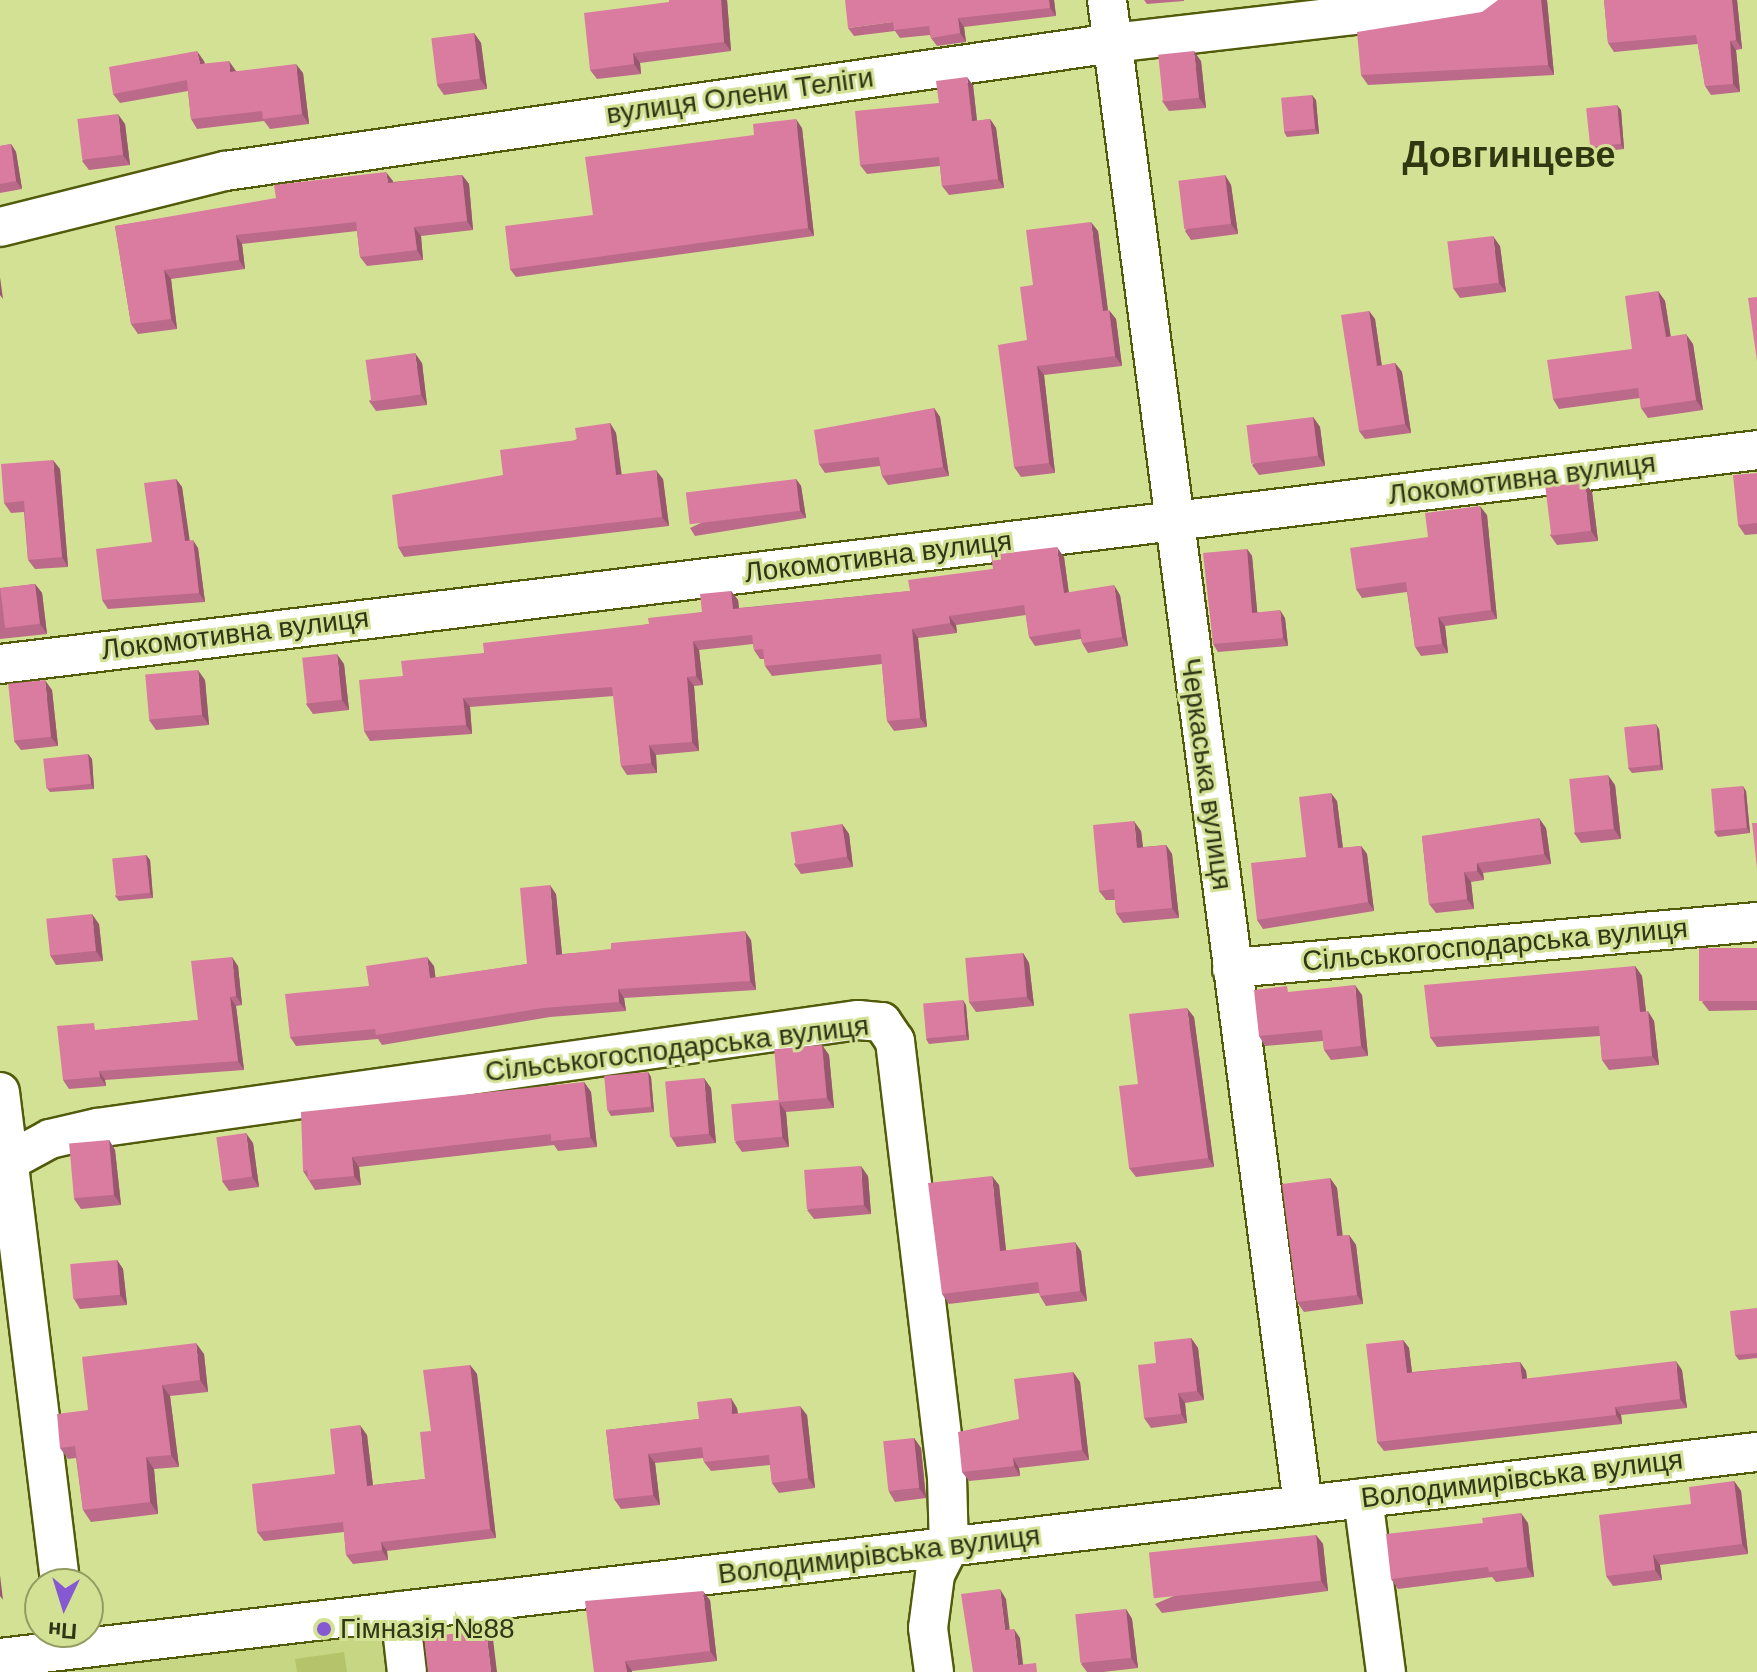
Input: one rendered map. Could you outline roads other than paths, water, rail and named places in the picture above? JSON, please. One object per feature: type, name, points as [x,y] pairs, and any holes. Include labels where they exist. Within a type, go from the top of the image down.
[{"type":"street","name":"Черкаська вулиця","points":[[1107,0],[1172,522],[1303,1505]]},
{"type":"street","name":"вулиця Олени Теліги","points":[[0,227],[225,171],[1113,43],[1486,0]]},
{"type":"street","name":"Локомотивна вулиця","points":[[0,664],[1757,450]]},
{"type":"street","name":"Сільськогосподарська вулиця","points":[[1232,968],[1757,922]]},
{"type":"street","name":"Сільськогосподарська вулиця","points":[[4,1164],[50,1139],[97,1128],[858,1020],[882,1022],[895,1041],[947,1477],[949,1547]]},
{"type":"street","points":[[0,1092],[4,1164],[58,1568]]},
{"type":"street","name":"Володимирівська вулиця","points":[[104,1638],[400,1611],[1757,1452]]},
{"type":"street","points":[[1363,1498],[1386,1672]]},
{"type":"street","points":[[934,1672],[928,1628],[935,1575],[949,1547]]},
{"type":"street","points":[[400,1611],[407,1672]]},
{"type":"street","name":"Володимирівська вулиця","points":[[0,1658],[39,1648]]},
{"type":"place","name":"Гімназія №88","points":[[324,1629]]},
{"type":"district","name":"Довгинцеве","points":[[1509,155]]}]
